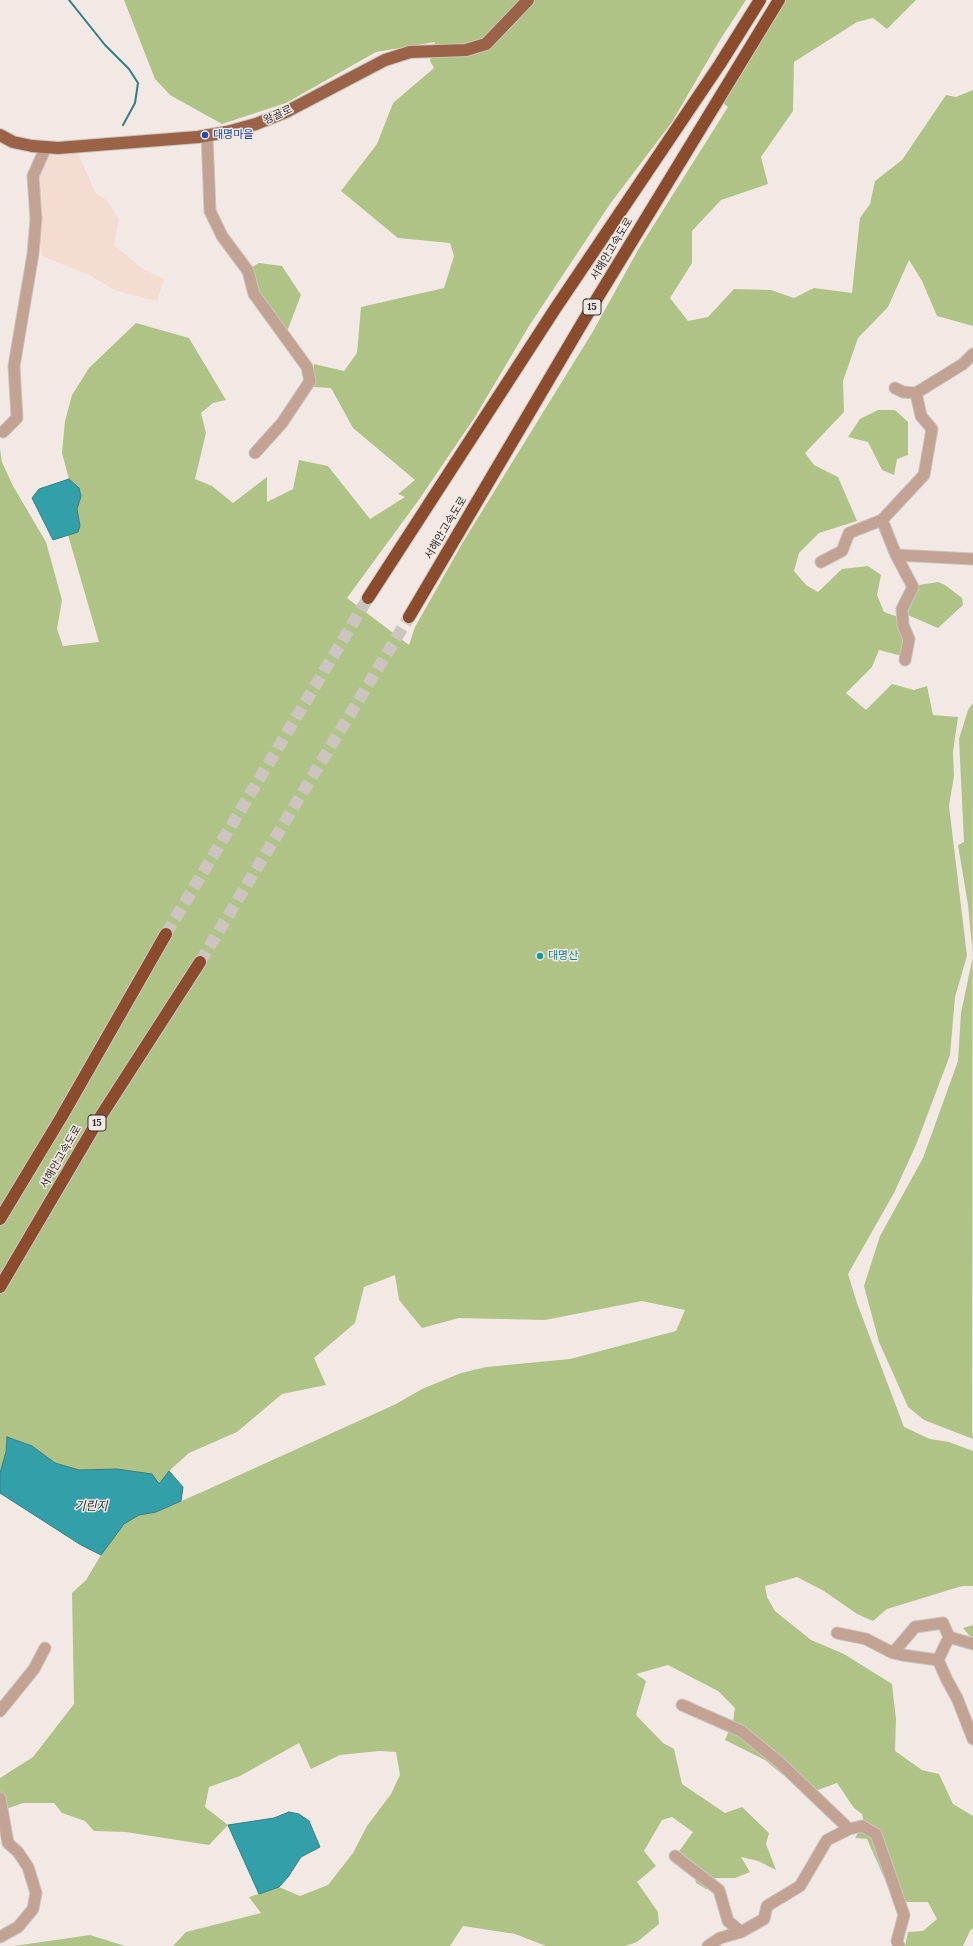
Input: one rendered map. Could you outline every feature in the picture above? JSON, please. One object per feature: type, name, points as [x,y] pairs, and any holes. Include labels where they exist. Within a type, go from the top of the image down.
[{"type":"highway","name":"서해안고속도로","points":[[368,598],[556,309],[720,64],[760,0]]},
{"type":"highway","name":"서해안고속도로","points":[[409,617],[584,320],[779,0]]},
{"type":"highway","name":"서해안고속도로","points":[[0,1219],[70,1102],[166,934]]},
{"type":"highway","name":"서해안고속도로","points":[[0,1287],[97,1122],[200,962]]},
{"type":"main road","name":"왕골로","points":[[0,135],[13,142],[32,146],[58,148],[207,136],[256,124],[286,112],[385,60],[410,52],[466,50],[486,44],[528,0]]},
{"type":"street","points":[[207,136],[210,211],[222,236],[248,271],[254,294],[307,367],[310,381],[282,424],[255,453]]},
{"type":"street","points":[[3,432],[17,418],[14,366],[33,254],[36,219],[33,176],[46,147]]},
{"type":"street","points":[[895,388],[903,392],[916,393],[963,364],[973,354]]},
{"type":"street","points":[[821,562],[842,550],[849,533],[882,520],[924,475],[932,429],[922,416],[916,393]]},
{"type":"street","points":[[882,520],[896,556],[913,587],[902,609],[903,625],[909,639],[905,660]]},
{"type":"street","points":[[896,556],[973,559]]},
{"type":"street","points":[[893,1653],[915,1627],[943,1623],[949,1637],[938,1660],[946,1680],[957,1698],[973,1739]]},
{"type":"street","points":[[837,1633],[866,1639],[893,1653],[938,1660]]},
{"type":"street","points":[[949,1637],[973,1644]]},
{"type":"street","points":[[0,1711],[34,1669],[45,1648]]},
{"type":"street","points":[[682,1704],[741,1731],[778,1761],[849,1829]]},
{"type":"street","points":[[0,1798],[8,1843],[18,1852],[28,1867],[36,1893],[33,1908],[18,1927],[0,1937]]},
{"type":"street","points":[[708,1946],[720,1938],[741,1932],[764,1919],[767,1906],[800,1886],[827,1840],[849,1829],[862,1826],[876,1834],[904,1915],[897,1940],[899,1946]]},
{"type":"street","points":[[675,1856],[719,1890],[728,1921],[741,1932]]},
{"type":"street","points":[[720,1938],[728,1946]]},
{"type":"shaded area","points":[[39,152],[77,152],[96,193],[109,202],[119,220],[114,245],[143,269],[164,279],[157,301],[117,291],[89,275],[42,256],[35,178]]},
{"type":"green space","points":[[124,0],[746,0],[718,43],[672,122],[610,204],[529,326],[475,417],[418,501],[347,598],[409,645],[415,627],[463,542],[592,333],[638,250],[728,107],[720,101],[782,0],[916,0],[887,29],[873,18],[857,22],[794,62],[793,111],[761,157],[768,184],[721,200],[692,231],[692,263],[670,298],[688,321],[708,317],[734,289],[771,290],[794,298],[814,288],[852,293],[860,218],[870,204],[875,181],[902,160],[946,95],[956,97],[973,90],[973,326],[937,316],[922,281],[909,260],[888,307],[858,338],[843,381],[844,412],[805,453],[814,465],[838,477],[857,521],[819,533],[799,553],[794,571],[806,585],[818,592],[842,569],[868,566],[881,575],[877,595],[884,612],[901,618],[906,638],[902,656],[879,650],[872,667],[846,693],[866,710],[892,684],[914,690],[927,686],[933,715],[958,717],[953,752],[954,776],[949,806],[967,956],[955,997],[950,1055],[916,1145],[894,1193],[848,1274],[857,1303],[904,1427],[930,1439],[949,1442],[973,1451],[973,1586],[962,1586],[887,1609],[873,1621],[857,1614],[824,1591],[797,1577],[765,1586],[767,1597],[775,1611],[811,1640],[844,1654],[892,1684],[896,1719],[895,1751],[922,1770],[939,1774],[953,1804],[973,1816],[973,1928],[963,1946],[905,1946],[908,1932],[923,1931],[937,1919],[928,1902],[895,1902],[867,1839],[855,1838],[864,1823],[862,1814],[854,1808],[837,1783],[815,1791],[783,1775],[765,1760],[725,1740],[733,1722],[735,1708],[718,1691],[668,1665],[636,1674],[646,1681],[636,1715],[663,1743],[674,1749],[682,1784],[725,1813],[742,1807],[769,1833],[766,1844],[776,1870],[758,1861],[741,1857],[750,1872],[735,1878],[715,1878],[706,1889],[696,1883],[694,1874],[674,1858],[693,1832],[672,1817],[662,1820],[644,1851],[656,1866],[637,1882],[658,1912],[659,1924],[637,1942],[625,1946],[546,1946],[515,1934],[463,1926],[450,1946],[173,1946],[186,1932],[261,1913],[249,1897],[279,1887],[300,1896],[328,1885],[353,1853],[367,1826],[391,1794],[400,1775],[396,1752],[379,1751],[340,1755],[311,1769],[299,1743],[240,1776],[209,1787],[205,1807],[228,1825],[209,1845],[126,1832],[94,1831],[85,1821],[62,1813],[54,1803],[23,1803],[0,1811],[0,1778],[33,1757],[74,1704],[72,1593],[86,1580],[101,1555],[124,1524],[139,1515],[156,1512],[202,1492],[396,1404],[422,1389],[461,1373],[486,1367],[570,1359],[676,1331],[685,1310],[642,1301],[545,1320],[459,1318],[422,1328],[399,1300],[395,1275],[364,1287],[355,1323],[314,1358],[326,1385],[282,1394],[237,1432],[189,1453],[169,1471],[159,1484],[117,1469],[79,1470],[55,1463],[32,1446],[7,1437],[6,1452],[0,1473],[0,449],[2,462],[13,486],[46,542],[62,600],[57,629],[63,646],[99,642],[68,535],[78,532],[80,526],[77,509],[81,496],[79,488],[69,479],[62,453],[65,421],[72,395],[89,368],[136,323],[189,338],[226,400],[213,403],[201,413],[206,433],[195,479],[212,486],[233,503],[267,477],[267,502],[293,489],[299,460],[328,466],[370,519],[405,497],[398,494],[415,480],[353,428],[331,388],[312,387],[314,364],[344,371],[357,353],[361,307],[444,288],[454,256],[450,243],[398,238],[341,191],[377,144],[393,103],[434,68],[430,61],[435,42],[376,52],[286,103],[222,124],[170,95],[155,79]]},
{"type":"green space","points":[[259,263],[282,266],[301,295],[286,334],[262,299],[250,268]]},
{"type":"green space","points":[[878,410],[895,410],[908,422],[908,455],[897,459],[894,475],[882,470],[868,442],[848,437],[860,419]]},
{"type":"green space","points":[[938,582],[945,585],[962,598],[963,605],[938,628],[908,615],[910,604],[919,585]]},
{"type":"green space","points":[[973,703],[973,952],[968,905],[958,845],[964,842],[959,739],[968,710]]},
{"type":"green space","points":[[973,958],[973,1439],[924,1420],[908,1407],[879,1342],[864,1286],[880,1236],[923,1158],[958,1061],[961,1013]]},
{"type":"green space","points":[[973,1625],[973,1640],[963,1628]]},
{"type":"green space","points":[[90,1935],[125,1946],[14,1946]]},
{"type":"water","points":[[69,479],[79,488],[81,496],[77,509],[80,526],[78,532],[53,540],[32,498],[39,489]]},
{"type":"water","name":"기린지","points":[[7,1437],[32,1446],[55,1463],[79,1470],[117,1469],[152,1474],[159,1484],[169,1471],[183,1487],[181,1501],[156,1512],[139,1515],[124,1524],[101,1555],[81,1545],[0,1493],[0,1473],[6,1452]]},
{"type":"water","points":[[289,1812],[299,1814],[309,1821],[320,1847],[301,1857],[288,1877],[279,1887],[259,1894],[228,1825],[274,1818]]},
{"type":"waterway","points":[[69,0],[105,45],[129,69],[138,83],[135,103],[123,125]]},
{"type":"tunnel","points":[[166,934],[368,598]]},
{"type":"tunnel","points":[[200,962],[409,617]]},
{"type":"place","name":"대명마을","points":[[205,135]]},
{"type":"place","name":"대명산","points":[[540,956]]}]
